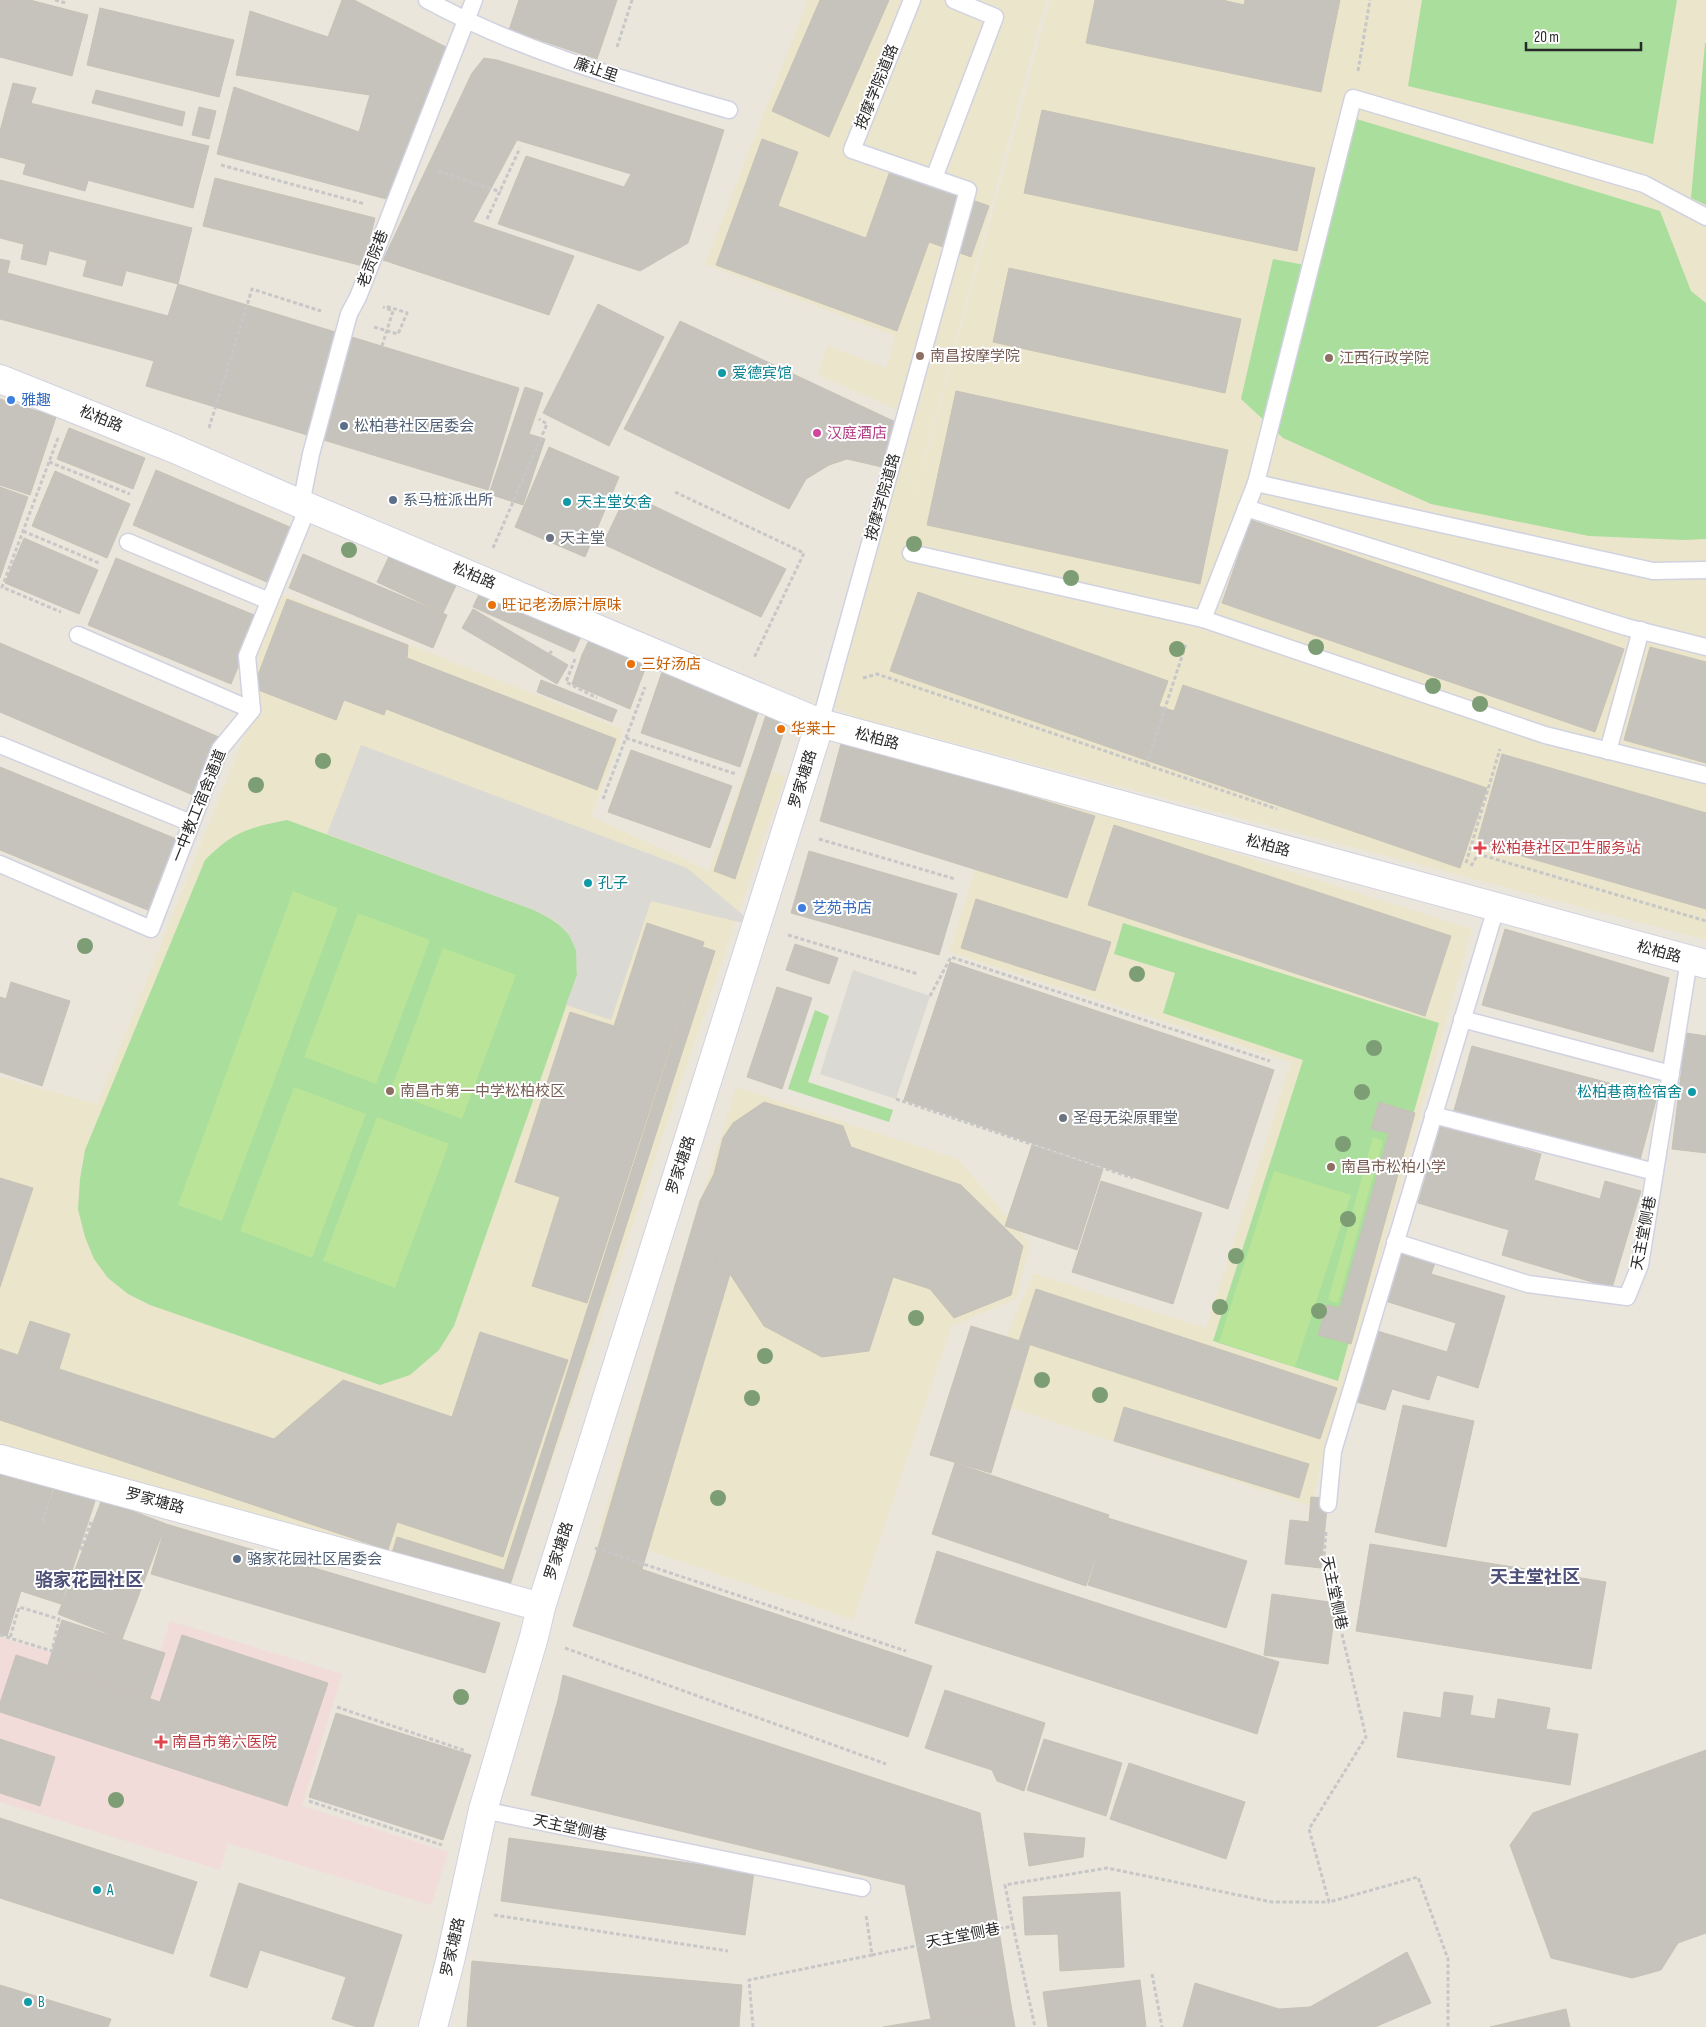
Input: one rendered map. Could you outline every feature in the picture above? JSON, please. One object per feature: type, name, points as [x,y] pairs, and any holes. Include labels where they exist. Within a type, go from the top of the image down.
[{"type":"street","name":"松柏路","points":[[0,379],[200,460],[820,723],[1456,898],[1697,962]]},
{"type":"street","name":"罗家塘路","points":[[433,2027],[462,1910],[483,1810],[534,1637],[541,1607],[820,723]]},
{"type":"street","name":"罗家塘路","points":[[0,1459],[541,1607]]},
{"type":"lane","points":[[427,0],[466,21]]},
{"type":"lane","name":"老贡院巷","points":[[305,506],[313,444],[349,314],[358,297],[474,0]]},
{"type":"lane","name":"按摩学院道路","points":[[820,723],[968,190],[852,150],[912,0]]},
{"type":"lane","points":[[934,178],[995,16],[954,0]]},
{"type":"lane","name":"廉让里","points":[[466,21],[609,75],[730,110]]},
{"type":"lane","points":[[1199,618],[1256,483],[1353,98],[1644,184],[1706,217]]},
{"type":"lane","points":[[1256,483],[1653,572],[1706,570]]},
{"type":"lane","points":[[78,635],[252,710],[247,656],[305,506]]},
{"type":"lane","points":[[1246,508],[1641,630],[1706,647]]},
{"type":"lane","points":[[128,542],[269,601]]},
{"type":"lane","points":[[912,553],[1199,618],[1545,735],[1706,775]]},
{"type":"lane","points":[[1608,751],[1641,630]]},
{"type":"lane","name":"一中教工宿舍通道","points":[[0,864],[151,929],[220,749],[252,710]]},
{"type":"lane","points":[[0,745],[191,823]]},
{"type":"lane","points":[[1328,1504],[1332,1451],[1496,908]]},
{"type":"lane","name":"天主堂侧巷","points":[[1395,1242],[1528,1284],[1626,1297],[1640,1265],[1671,1074],[1697,962]]},
{"type":"lane","points":[[1462,1019],[1671,1074]]},
{"type":"lane","points":[[1433,1115],[1655,1172]]},
{"type":"lane","name":"天主堂侧巷","points":[[483,1810],[862,1888]]},
{"type":"path","points":[[55,0],[66,3]]},
{"type":"path","points":[[609,75],[632,0]]},
{"type":"path","points":[[1353,98],[1370,0]]},
{"type":"path","points":[[487,219],[520,148]]},
{"type":"path","points":[[411,163],[500,192]]},
{"type":"path","points":[[220,165],[392,211]]},
{"type":"path","points":[[200,460],[252,288],[325,313],[332,290],[358,297],[407,313],[398,334]]},
{"type":"path","points":[[480,579],[547,424],[539,419]]},
{"type":"path","points":[[58,437],[2,587],[66,614]]},
{"type":"path","points":[[49,462],[130,494]]},
{"type":"path","points":[[675,492],[804,553],[740,688]]},
{"type":"path","points":[[23,531],[99,563]]},
{"type":"path","points":[[1146,766],[1199,618]]},
{"type":"path","points":[[549,654],[553,650]]},
{"type":"path","points":[[603,799],[658,654]]},
{"type":"path","points":[[575,659],[566,682],[596,698]]},
{"type":"path","points":[[854,680],[877,674],[1277,810]]},
{"type":"path","points":[[1456,898],[1508,722]]},
{"type":"path","points":[[626,738],[736,774]]},
{"type":"path","points":[[787,830],[955,879]]},
{"type":"path","points":[[1464,872],[1467,873],[1478,854],[1706,921]]},
{"type":"path","points":[[756,926],[918,974]]},
{"type":"path","points":[[930,996],[951,957],[1270,1061]]},
{"type":"path","points":[[896,1099],[1133,1178]]},
{"type":"path","name":"天主堂侧巷","points":[[1328,1504],[1324,1557],[1366,1736],[1309,1829],[1329,1902]]},
{"type":"path","points":[[563,1537],[906,1650]]},
{"type":"path","points":[[0,1635],[52,1652],[59,1619],[19,1607],[10,1638]]},
{"type":"path","points":[[534,1637],[886,1764]]},
{"type":"path","points":[[337,1707],[498,1762]]},
{"type":"path","points":[[466,1751],[469,1742]]},
{"type":"path","points":[[309,1801],[473,1855]]},
{"type":"path","name":"天主堂侧巷","points":[[753,2027],[749,1980],[1014,1926],[1005,1885],[1107,1868],[1272,1902],[1329,1902],[1418,1877],[1448,1959],[1448,2027]]},
{"type":"path","points":[[862,1888],[872,1955]]},
{"type":"path","points":[[462,1910],[728,1951]]},
{"type":"path","points":[[1014,1926],[1034,2027]]},
{"type":"path","points":[[1152,1974],[1162,2027]]},
{"type":"shaded area","name":"江西行政学院","points":[[808,0],[1046,0],[889,593],[1050,0],[1706,0],[1706,940],[855,717],[821,701],[906,414],[818,375],[827,345],[886,368],[895,336],[705,264]]},
{"type":"shaded area","name":"南昌市第一中学松柏校区","points":[[282,594],[624,730],[591,816],[709,871],[749,760],[785,777],[510,1585],[0,1446],[0,1077],[97,1104],[254,711],[251,665]]},
{"type":"shaded area","points":[[361,745],[687,868],[756,926],[651,901],[611,1020],[566,1005],[577,975],[576,950],[568,933],[554,920],[534,910],[327,834]]},
{"type":"shaded area","name":"南昌市松柏小学","points":[[1004,780],[1472,929],[1310,1506],[981,1398],[1033,1273],[1206,1328],[1291,1062],[949,952]]},
{"type":"shaded area","points":[[853,970],[930,996],[896,1099],[820,1074]]},
{"type":"shaded area","points":[[736,1087],[958,1159],[1030,1244],[1016,1299],[952,1326],[853,1620],[598,1533]]},
{"type":"shaded area","name":"南昌市第六医院","points":[[170,1621],[342,1674],[302,1806],[448,1852],[431,1905],[228,1843],[220,1870],[0,1802],[0,1637],[151,1683]]},
{"type":"green space","points":[[1422,0],[1677,0],[1653,144],[1408,86]]},
{"type":"green space","points":[[1706,43],[1706,205],[1691,198]]},
{"type":"green space","points":[[1350,117],[1660,211],[1691,291],[1706,303],[1706,539],[1683,540],[1589,536],[1431,504],[1283,438],[1241,399],[1273,259],[1315,267]]},
{"type":"green space","points":[[287,820],[534,910],[554,921],[565,930],[570,936],[577,953],[577,975],[454,1326],[439,1350],[410,1375],[380,1385],[150,1305],[128,1294],[108,1278],[94,1259],[85,1237],[78,1209],[80,1179],[85,1150],[205,860],[215,850],[242,832]]},
{"type":"green space","points":[[293,891],[338,908],[222,1221],[178,1205]]},
{"type":"green space","points":[[358,913],[430,940],[376,1084],[304,1057]]},
{"type":"green space","points":[[1123,923],[1439,1023],[1338,1381],[1213,1341],[1303,1060],[1163,1013],[1175,973],[1114,954]]},
{"type":"green space","points":[[443,948],[516,975],[462,1119],[390,1092]]},
{"type":"green space","points":[[815,1010],[829,1016],[808,1082],[893,1110],[889,1122],[788,1089]]},
{"type":"green space","points":[[294,1087],[366,1114],[312,1258],[240,1231]]},
{"type":"green space","points":[[377,1117],[449,1144],[395,1288],[323,1261]]},
{"type":"green space","points":[[1373,1137],[1383,1141],[1338,1303],[1328,1300]]},
{"type":"green space","points":[[1274,1171],[1351,1195],[1295,1367],[1219,1342]]},
{"type":"building","points":[[0,0],[30,0],[88,15],[72,76],[0,57]]},
{"type":"building","points":[[342,0],[354,0],[446,47],[394,201],[217,154],[234,87],[359,132],[370,95],[236,75],[250,11],[328,37]]},
{"type":"building","points":[[519,0],[617,0],[597,59],[509,30]]},
{"type":"building","points":[[820,0],[889,0],[829,137],[772,111]]},
{"type":"building","points":[[1095,0],[1222,0],[1244,5],[1245,0],[1340,0],[1321,92],[1086,43]]},
{"type":"building","points":[[100,8],[234,40],[219,97],[87,65]]},
{"type":"building","points":[[484,58],[497,60],[724,130],[688,243],[640,271],[498,224],[526,156],[624,187],[631,174],[517,140],[473,222],[574,256],[549,315],[383,260],[472,73]]},
{"type":"building","points":[[13,83],[36,88],[31,103],[9,98]]},
{"type":"building","points":[[96,90],[185,112],[182,126],[92,103]]},
{"type":"building","points":[[9,98],[209,146],[193,208],[0,157],[0,131]]},
{"type":"building","points":[[199,107],[216,111],[209,139],[192,135]]},
{"type":"building","points":[[1042,110],[1315,168],[1297,251],[1024,193]]},
{"type":"building","points":[[762,139],[798,152],[778,206],[866,238],[890,171],[989,206],[971,257],[929,242],[897,331],[716,265]]},
{"type":"building","points":[[26,164],[88,181],[85,191],[23,174]]},
{"type":"building","points":[[215,178],[375,218],[363,266],[203,226]]},
{"type":"building","points":[[0,180],[192,228],[178,284],[0,238]]},
{"type":"building","points":[[24,244],[49,251],[46,265],[21,259]]},
{"type":"building","points":[[0,259],[10,261],[7,273],[0,271]]},
{"type":"building","points":[[87,261],[126,271],[122,286],[83,276]]},
{"type":"building","points":[[1009,268],[1241,319],[1225,393],[993,342]]},
{"type":"building","points":[[0,271],[168,316],[154,361],[0,319]]},
{"type":"building","points":[[178,284],[519,388],[488,490],[146,386]]},
{"type":"building","points":[[598,304],[664,337],[609,446],[543,413]]},
{"type":"building","name":"爱德宾馆","points":[[680,321],[902,425],[882,467],[847,459],[829,465],[806,479],[789,509],[624,429]]},
{"type":"building","points":[[525,387],[543,393],[529,434],[545,439],[523,505],[489,494]]},
{"type":"building","points":[[956,391],[1228,450],[1200,584],[927,525]]},
{"type":"building","points":[[0,399],[56,417],[30,495],[0,485]]},
{"type":"building","points":[[69,428],[145,458],[133,489],[57,459]]},
{"type":"building","name":"天主堂女舍","points":[[549,447],[619,477],[585,557],[515,527]]},
{"type":"building","points":[[156,470],[297,530],[274,585],[133,525]]},
{"type":"building","points":[[55,471],[130,504],[107,558],[32,526]]},
{"type":"building","points":[[0,487],[28,497],[0,578]]},
{"type":"building","points":[[627,493],[786,569],[761,617],[603,544]]},
{"type":"building","points":[[1251,520],[1624,649],[1595,732],[1222,603]]},
{"type":"building","points":[[24,538],[98,570],[79,614],[5,583]]},
{"type":"building","points":[[392,550],[458,581],[443,613],[377,582]]},
{"type":"building","points":[[303,554],[447,615],[433,648],[289,588]]},
{"type":"building","points":[[116,558],[259,617],[231,684],[88,625]]},
{"type":"building","points":[[482,588],[583,632],[574,652],[473,607]]},
{"type":"building","points":[[918,592],[1168,681],[1140,758],[890,671]]},
{"type":"building","points":[[287,599],[408,645],[407,658],[616,739],[597,790],[386,709],[384,715],[344,700],[336,720],[253,688]]},
{"type":"building","points":[[473,609],[568,665],[557,684],[462,628]]},
{"type":"building","points":[[591,636],[648,662],[640,682],[582,655]]},
{"type":"building","points":[[0,643],[221,738],[195,796],[0,712]]},
{"type":"building","points":[[1650,647],[1706,662],[1706,763],[1624,740]]},
{"type":"building","points":[[582,655],[640,682],[630,709],[572,684]]},
{"type":"building","points":[[663,669],[761,703],[740,767],[641,733]]},
{"type":"building","points":[[541,680],[617,710],[612,722],[537,692]]},
{"type":"building","points":[[1183,685],[1487,788],[1460,868],[1140,758],[1158,706],[1174,711]]},
{"type":"building","points":[[767,712],[788,719],[735,879],[714,871]]},
{"type":"building","points":[[842,740],[1095,816],[1067,898],[820,821]]},
{"type":"building","points":[[631,750],[732,786],[710,848],[608,812]]},
{"type":"building","points":[[1502,754],[1706,813],[1706,909],[1477,843]]},
{"type":"building","points":[[0,767],[179,840],[150,911],[0,850]]},
{"type":"building","points":[[1114,825],[1451,936],[1425,1016],[1088,905]]},
{"type":"building","points":[[809,851],[957,894],[939,955],[791,913]]},
{"type":"building","points":[[976,899],[1111,942],[1095,991],[961,948]]},
{"type":"building","points":[[647,923],[704,942],[587,1303],[532,1286],[560,1197],[515,1182],[570,1012],[614,1026]]},
{"type":"building","points":[[1505,929],[1669,978],[1653,1052],[1482,1005]]},
{"type":"building","points":[[795,944],[838,958],[829,984],[786,970]]},
{"type":"building","points":[[703,947],[715,951],[510,1585],[392,1553],[397,1537],[504,1570]]},
{"type":"building","points":[[950,962],[1274,1070],[1228,1209],[904,1100]]},
{"type":"building","points":[[11,982],[70,1001],[42,1086],[0,1072],[0,997],[6,999]]},
{"type":"building","points":[[777,987],[812,998],[782,1089],[747,1077]]},
{"type":"building","name":"松柏巷商检宿舍","points":[[1686,1033],[1706,1036],[1706,1153],[1672,1149]]},
{"type":"building","points":[[1472,1046],[1657,1096],[1639,1164],[1453,1114]]},
{"type":"building","points":[[764,1102],[843,1126],[851,1147],[961,1185],[1023,1246],[1011,1295],[954,1318],[930,1289],[893,1277],[869,1351],[822,1357],[764,1326],[730,1274],[713,1269],[721,1242],[700,1201],[714,1174],[723,1138],[733,1123]]},
{"type":"building","points":[[1379,1102],[1415,1113],[1351,1344],[1318,1335],[1327,1305],[1340,1308],[1389,1133],[1371,1129]]},
{"type":"building","points":[[1441,1125],[1541,1154],[1534,1180],[1600,1199],[1605,1181],[1641,1191],[1612,1288],[1502,1255],[1509,1230],[1418,1203]]},
{"type":"building","points":[[1032,1145],[1103,1169],[1077,1250],[1005,1226]]},
{"type":"building","points":[[0,1178],[33,1188],[0,1287]]},
{"type":"building","points":[[1101,1181],[1202,1213],[1173,1304],[1072,1272]]},
{"type":"building","points":[[700,1201],[721,1242],[713,1269],[730,1274],[642,1569],[596,1554]]},
{"type":"building","points":[[1400,1252],[1435,1263],[1431,1274],[1505,1296],[1478,1388],[1437,1375],[1429,1400],[1392,1389],[1385,1410],[1353,1401],[1374,1330],[1447,1352],[1456,1323],[1385,1301]]},
{"type":"building","points":[[1036,1289],[1337,1388],[1320,1439],[1019,1341]]},
{"type":"building","points":[[30,1321],[70,1334],[59,1369],[274,1439],[343,1380],[452,1417],[480,1332],[568,1360],[503,1557],[397,1522],[388,1550],[0,1420],[0,1349],[18,1355]]},
{"type":"building","points":[[971,1326],[1030,1344],[991,1473],[930,1455]]},
{"type":"building","points":[[1403,1405],[1474,1421],[1446,1547],[1375,1532]]},
{"type":"building","points":[[1124,1407],[1309,1464],[1299,1498],[1114,1441]]},
{"type":"building","points":[[955,1463],[1109,1515],[1086,1586],[932,1534]]},
{"type":"building","points":[[0,1467],[54,1484],[7,1636],[0,1634]]},
{"type":"building","points":[[55,1485],[96,1498],[61,1604],[21,1591]]},
{"type":"building","points":[[1311,1497],[1328,1498],[1321,1568],[1285,1564],[1290,1520],[1309,1522]]},
{"type":"building","points":[[102,1499],[166,1524],[122,1639],[58,1614]]},
{"type":"building","points":[[1108,1518],[1247,1561],[1226,1628],[1088,1585]]},
{"type":"building","points":[[166,1524],[500,1623],[485,1673],[151,1574]]},
{"type":"building","points":[[1370,1544],[1606,1582],[1591,1669],[1356,1631]]},
{"type":"building","points":[[937,1551],[1279,1662],[1257,1734],[915,1623]]},
{"type":"building","points":[[596,1554],[932,1666],[908,1737],[573,1626]]},
{"type":"building","points":[[1272,1594],[1336,1603],[1328,1664],[1264,1655]]},
{"type":"building","points":[[62,1620],[165,1653],[150,1698],[48,1665]]},
{"type":"building","points":[[182,1635],[328,1683],[287,1806],[0,1712],[0,1703],[16,1655],[160,1702]]},
{"type":"building","points":[[563,1675],[980,1813],[1011,2005],[931,2019],[905,1885],[531,1795],[558,1700]]},
{"type":"building","points":[[945,1690],[1045,1723],[1024,1791],[997,1781],[992,1770],[925,1748]]},
{"type":"building","points":[[1444,1692],[1473,1696],[1470,1715],[1495,1719],[1498,1699],[1550,1708],[1546,1729],[1578,1734],[1570,1785],[1397,1757],[1404,1712],[1441,1718]]},
{"type":"building","points":[[336,1713],[471,1755],[443,1840],[309,1797]]},
{"type":"building","points":[[0,1739],[55,1757],[40,1806],[0,1793]]},
{"type":"building","points":[[1044,1739],[1122,1763],[1106,1816],[1027,1790]]},
{"type":"building","points":[[1706,1750],[1706,1933],[1678,1943],[1661,1970],[1632,1978],[1551,1958],[1510,1845],[1533,1813]]},
{"type":"building","points":[[1706,1755],[1706,1833],[1648,1853],[1623,1784]]},
{"type":"building","points":[[1129,1763],[1245,1802],[1226,1859],[1110,1819]]},
{"type":"building","name":"A","points":[[0,1818],[197,1882],[173,1954],[0,1898]]},
{"type":"building","points":[[1024,1833],[1085,1838],[1083,1857],[1029,1866]]},
{"type":"building","points":[[509,1838],[754,1872],[745,1935],[501,1901]]},
{"type":"building","points":[[239,1883],[402,1935],[373,2027],[357,2027],[332,2019],[346,1977],[260,1950],[247,1988],[210,1976]]},
{"type":"building","points":[[1120,1892],[1124,1967],[1060,1971],[1058,1934],[1025,1935],[1023,1897]]},
{"type":"building","points":[[1407,1952],[1431,2003],[1375,2027],[1183,2027],[1195,1983],[1279,2009],[1310,2007]]},
{"type":"building","points":[[472,1961],[742,1985],[739,2027],[467,2027]]},
{"type":"building","points":[[1140,1980],[1146,2027],[1048,2027],[1043,1992]]},
{"type":"building","name":"B","points":[[0,1985],[111,2019],[108,2027],[0,2027]]},
{"type":"building","points":[[1011,2005],[1015,2027],[883,2027],[931,2019]]},
{"type":"building","points":[[1566,2009],[1570,2027],[1490,2027]]},
{"type":"place","name":"南昌按摩学院","points":[[920,356]]},
{"type":"place","name":"江西行政学院","points":[[1329,358]]},
{"type":"place","name":"爱德宾馆","points":[[722,373]]},
{"type":"place","name":"雅趣","points":[[11,400]]},
{"type":"place","name":"松柏巷社区居委会","points":[[344,426]]},
{"type":"place","name":"汉庭酒店","points":[[817,433]]},
{"type":"place","name":"系马桩派出所","points":[[393,500]]},
{"type":"place","name":"天主堂女舍","points":[[567,502]]},
{"type":"place","name":"天主堂","points":[[550,538]]},
{"type":"place","name":"旺记老汤原汁原味","points":[[492,605]]},
{"type":"place","name":"三好汤店","points":[[631,664]]},
{"type":"place","name":"华莱士","points":[[781,729]]},
{"type":"place","name":"松柏巷社区卫生服务站","points":[[1480,848]]},
{"type":"place","name":"孔子","points":[[588,883]]},
{"type":"place","name":"艺苑书店","points":[[802,908]]},
{"type":"place","name":"南昌市第一中学松柏校区","points":[[390,1091]]},
{"type":"place","name":"松柏巷商检宿舍","points":[[1692,1092]]},
{"type":"place","name":"圣母无染原罪堂","points":[[1063,1118]]},
{"type":"place","name":"南昌市松柏小学","points":[[1331,1167]]},
{"type":"place","name":"骆家花园社区居委会","points":[[237,1559]]},
{"type":"place","name":"南昌市第六医院","points":[[161,1742]]},
{"type":"place","name":"A","points":[[97,1890]]},
{"type":"place","name":"B","points":[[28,2002]]},
{"type":"district","name":"天主堂社区","points":[[1535,1577]]},
{"type":"district","name":"骆家花园社区","points":[[89,1580]]}]
